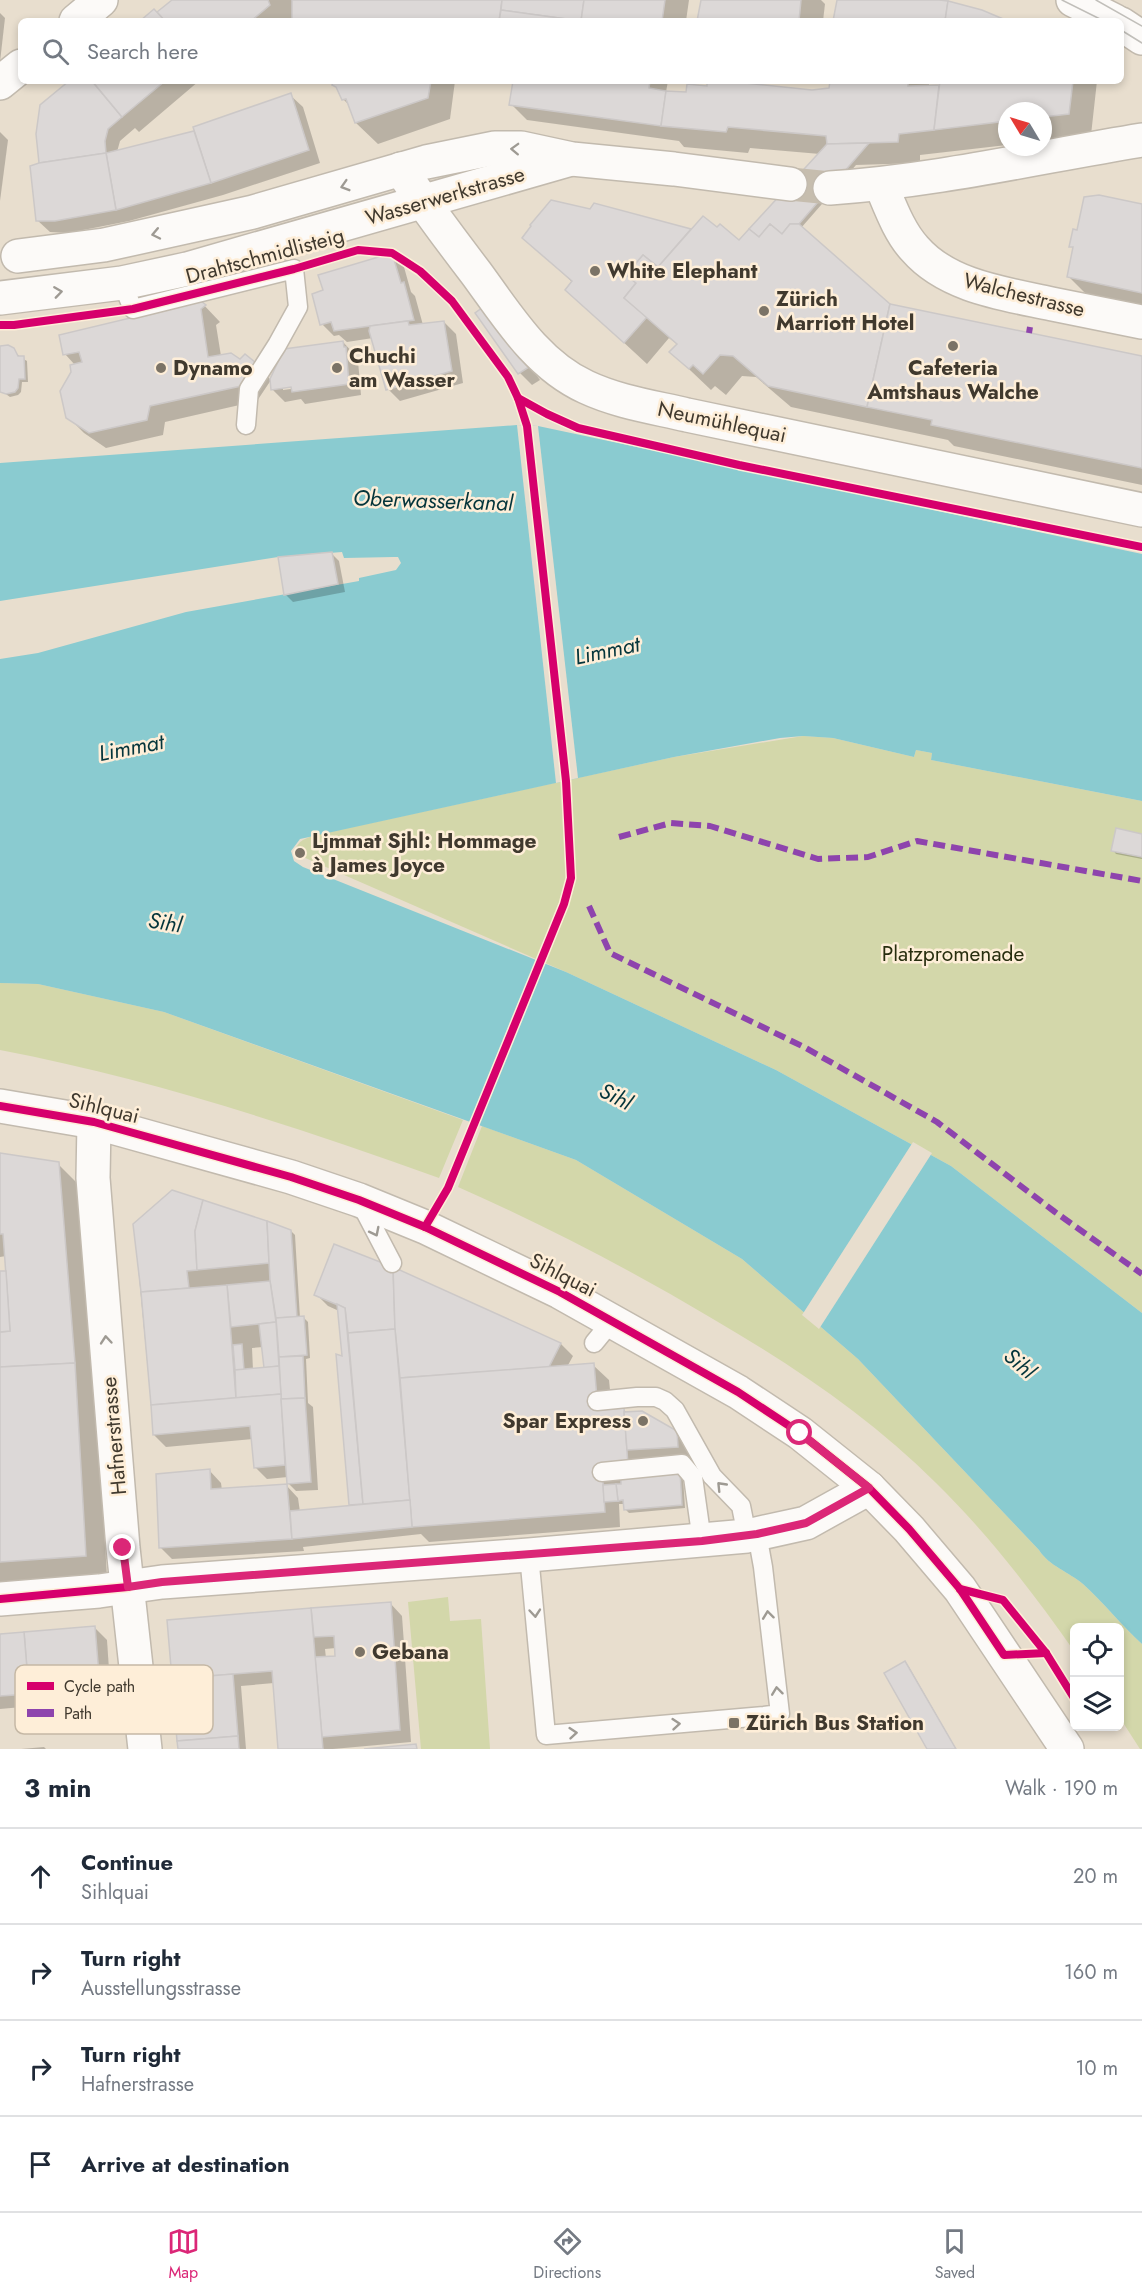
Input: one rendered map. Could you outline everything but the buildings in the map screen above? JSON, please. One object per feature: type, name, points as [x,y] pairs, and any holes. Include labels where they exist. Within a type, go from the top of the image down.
[{"type":"street","points":[[79,18],[101,0]]},
{"type":"street","points":[[1073,0],[1109,18]]},
{"type":"street","points":[[1124,26],[1142,38]]},
{"type":"street","points":[[0,83],[18,68]]},
{"type":"street","points":[[830,188],[881,185],[968,172],[1142,140]]},
{"type":"street","name":"Wasserwerkstrasse","points":[[18,256],[104,245],[253,212],[401,169],[495,148],[521,148],[572,159],[790,184]]},
{"type":"street","name":"Wasserwerkstrasse","points":[[0,298],[128,296],[187,269],[572,159]]},
{"type":"street","name":"Neumühlequai","points":[[401,169],[423,203],[538,354],[584,387],[613,398],[687,415],[1142,510]]},
{"type":"street","name":"Walchestrasse","points":[[881,185],[893,215],[914,249],[932,266],[1001,294],[1142,322]]},
{"type":"street","name":"Sihlquai","points":[[0,1106],[94,1122],[291,1176],[359,1200],[425,1227],[560,1292],[603,1332],[738,1392],[800,1433],[869,1488],[909,1529],[960,1589],[1067,1749]]},
{"type":"street","name":"Hafnerstrasse","points":[[94,1122],[93,1178],[136,1665]]},
{"type":"street","points":[[0,1599],[162,1582],[529,1555],[752,1535],[806,1523],[869,1488]]},
{"type":"street","name":"Hafnerstrasse","points":[[143,1734],[145,1749]]},
{"type":"lane","name":"Drahtschmidlisteig","points":[[128,296],[294,269],[298,307],[249,389],[246,425]]},
{"type":"lane","points":[[359,1200],[392,1263]]},
{"type":"lane","points":[[529,1555],[546,1735],[780,1714],[763,1567],[741,1506],[711,1476],[675,1410],[665,1401],[656,1397],[637,1397],[597,1401]]},
{"type":"lane","points":[[602,1473],[682,1464],[693,1477],[702,1541]]},
{"type":"green space","name":"Platzpromenade","points":[[803,736],[833,738],[914,757],[916,750],[932,753],[931,760],[1142,801],[1142,1313],[951,1166],[776,1070],[566,972],[303,857],[296,848],[303,840],[320,834],[674,757]]},
{"type":"green space","points":[[0,983],[38,984],[164,1012],[463,1120],[439,1178],[222,1105],[112,1075],[0,1050]]},
{"type":"green space","points":[[482,1126],[576,1160],[742,1259],[858,1359],[1043,1556],[1083,1584],[1121,1623],[1070,1623],[1070,1646],[1026,1585],[974,1522],[911,1459],[830,1394],[772,1355],[682,1301],[556,1233],[458,1187]]},
{"type":"green space","points":[[448,1597],[450,1621],[481,1619],[490,1749],[421,1749],[408,1602]]},
{"type":"green space","points":[[1124,1626],[1142,1644],[1142,1749],[1124,1724]]},
{"type":"water","points":[[517,425],[538,426],[1142,554],[1142,801],[931,760],[932,753],[916,750],[914,757],[833,738],[803,736],[674,757],[300,839],[291,851],[294,861],[303,867],[566,972],[776,1070],[951,1166],[1142,1313],[1142,1644],[1124,1626],[1124,1623],[1121,1623],[1083,1584],[1043,1556],[858,1359],[742,1259],[576,1160],[164,1012],[38,984],[0,983],[0,659],[38,653],[186,612],[359,581],[359,578],[396,570],[401,563],[398,557],[344,558],[342,552],[278,557],[0,601],[0,463]]},
{"type":"pier","points":[[517,425],[538,426],[578,778],[556,783]]},
{"type":"pier","points":[[913,1142],[932,1153],[819,1329],[802,1315]]},
{"type":"tunnel","points":[[790,184],[830,188]]},
{"type":"tram line","points":[[1062,0],[1098,18]]},
{"type":"tram line","points":[[1096,0],[1142,26]]},
{"type":"tram line","points":[[1124,32],[1142,43]]},
{"type":"marked path","points":[[1029,333],[1030,327]]},
{"type":"marked path","points":[[619,837],[671,823],[710,826],[818,859],[868,857],[917,841],[1142,881]]},
{"type":"marked path","points":[[589,906],[610,953],[804,1047],[937,1122],[1055,1212],[1142,1274]]},
{"type":"cycle path","points":[[0,325],[133,309],[294,269],[358,250],[392,253],[420,271],[452,301],[508,377],[518,398],[527,426],[566,781],[571,878],[564,904],[448,1188],[425,1227]]},
{"type":"cycle path","points":[[518,398],[578,428],[739,465],[1142,547]]},
{"type":"cycle path","points":[[0,1106],[94,1122],[291,1177],[359,1200],[425,1227],[560,1292],[738,1392],[800,1433],[869,1488],[909,1529],[960,1589],[1004,1655],[1046,1653]]},
{"type":"cycle path","points":[[0,1599],[128,1587]]},
{"type":"cycle path","points":[[960,1589],[1003,1600],[1046,1653],[1070,1692]]},
{"type":"place","name":"White Elephant","points":[[595,271]]},
{"type":"place","name":"Zürich Marriott Hotel","points":[[764,311]]},
{"type":"place","name":"Cafeteria Amtshaus Walche","points":[[953,346]]},
{"type":"place","name":"Dynamo","points":[[161,368]]},
{"type":"place","name":"Chuchi am Wasser","points":[[337,368]]},
{"type":"place","name":"Ljmmat Sjhl: Hommage à James Joyce","points":[[300,853]]},
{"type":"place","name":"Spar Express","points":[[643,1421]]},
{"type":"place","name":"Gebana","points":[[360,1652]]},
{"type":"place","name":"Zürich Bus Station","points":[[734,1723]]},
{"type":"route","points":[[123,1548],[128,1587],[162,1582],[702,1541],[757,1534],[806,1523],[869,1488],[800,1433]]},
{"type":"water label","name":"Oberwasserkanal","points":[[433,500]]},
{"type":"water label","name":"Limmat","points":[[607,650]]},
{"type":"water label","name":"Limmat","points":[[131,747]]},
{"type":"water label","name":"Sihl","points":[[165,922]]},
{"type":"water label","name":"Sihl","points":[[616,1096]]},
{"type":"water label","name":"Sihl","points":[[1020,1363]]}]
